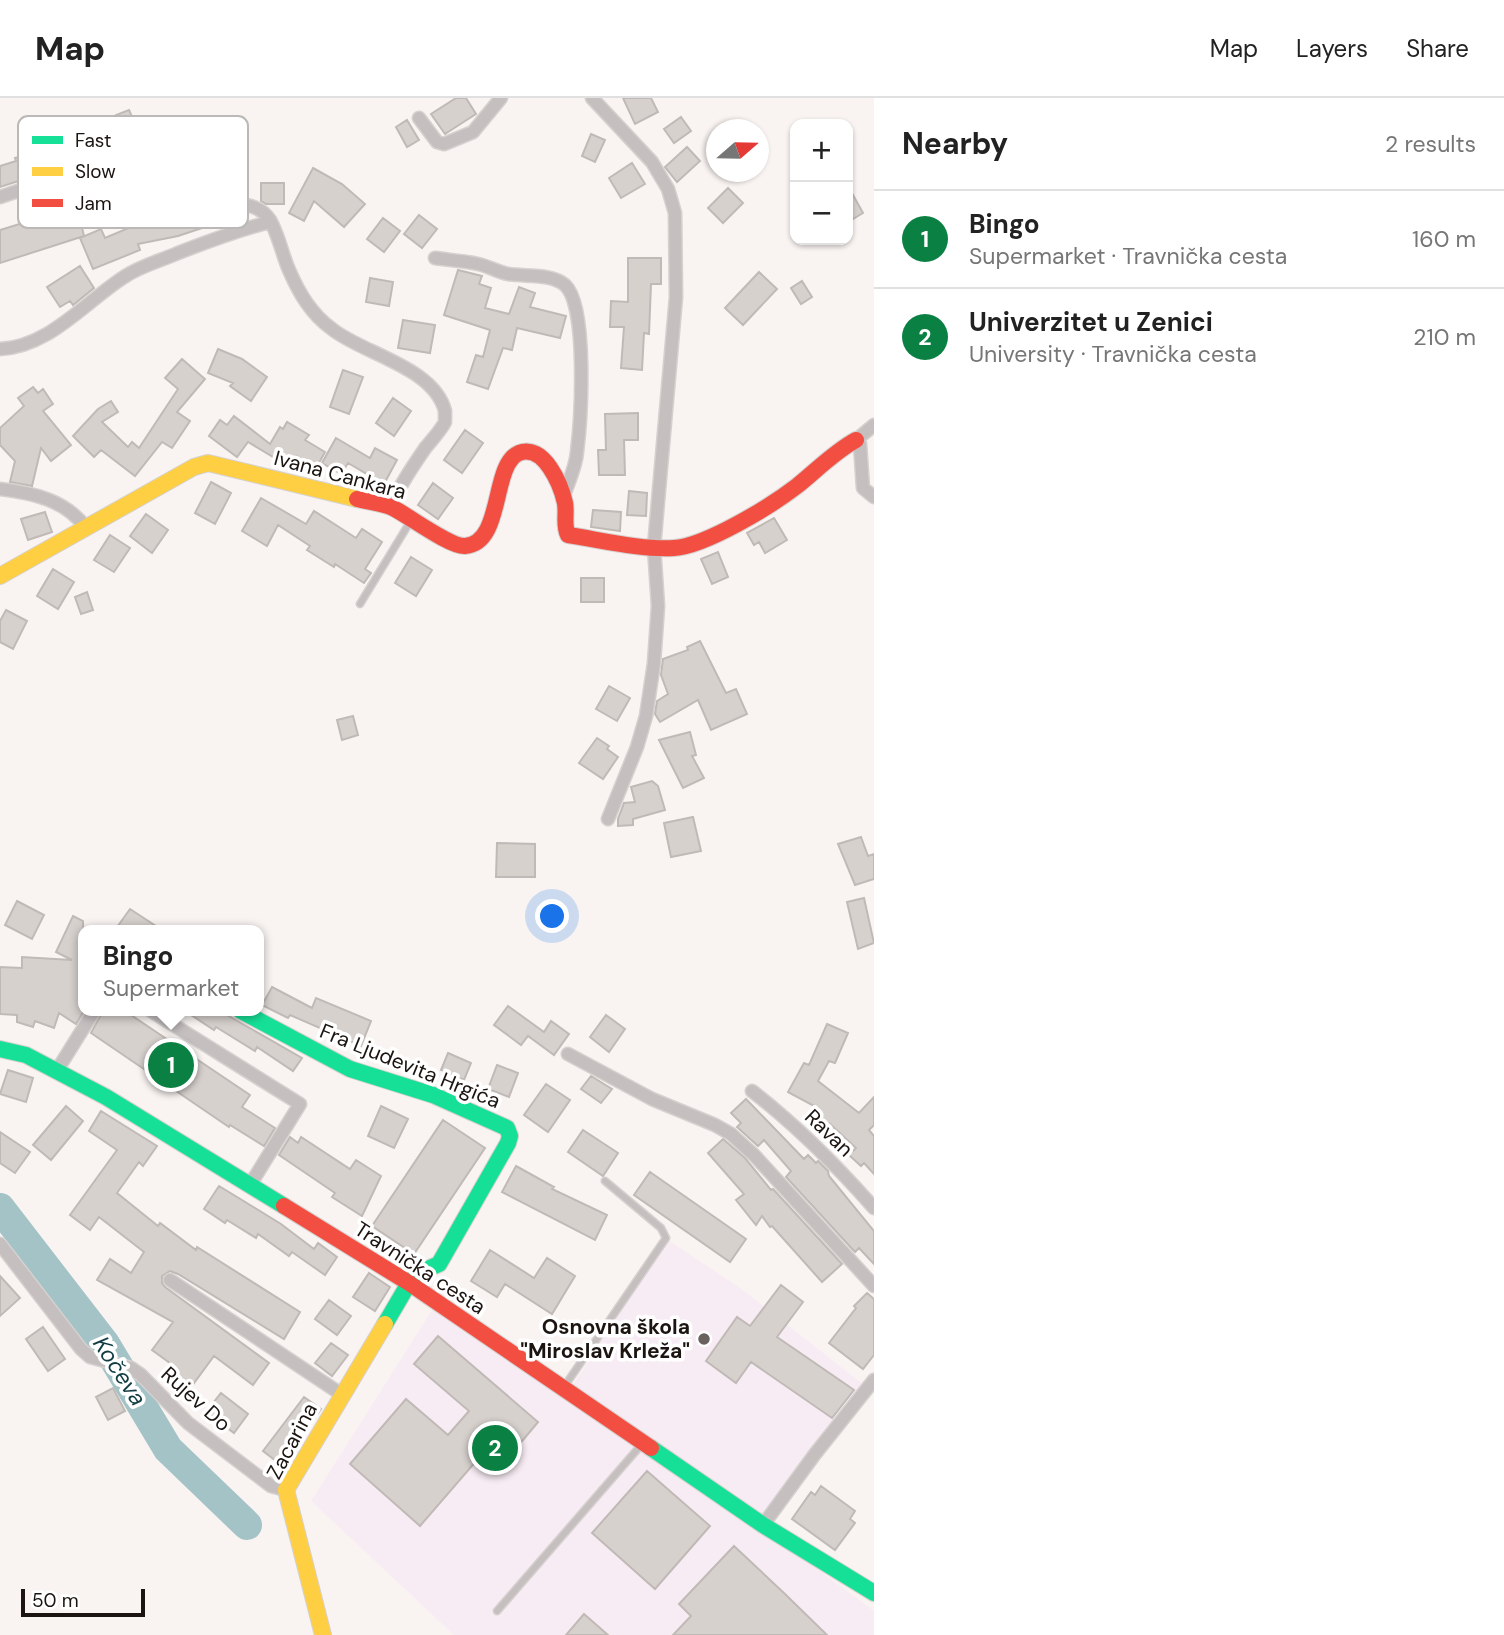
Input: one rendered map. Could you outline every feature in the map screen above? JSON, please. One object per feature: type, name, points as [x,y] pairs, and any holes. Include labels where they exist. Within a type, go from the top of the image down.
[{"type":"street","points":[[419,118],[437,142],[444,144],[473,132],[501,98]]},
{"type":"street","points":[[592,98],[652,162],[668,189],[675,213],[676,297],[654,547],[659,606],[646,716],[637,747],[608,819]]},
{"type":"street","points":[[0,197],[18,191]]},
{"type":"street","points":[[248,205],[263,213],[271,222],[289,270],[306,304],[330,328],[347,340],[399,365],[425,382],[439,398],[445,412],[445,421],[420,456],[391,507]]},
{"type":"street","points":[[248,228],[271,222]]},
{"type":"street","points":[[0,349],[23,347],[46,334],[124,276],[222,234],[246,228]]},
{"type":"street","points":[[435,258],[480,264],[506,274],[556,279],[571,293],[577,307],[580,336],[580,382],[577,455],[563,498]]},
{"type":"street","points":[[654,547],[693,545],[756,513],[796,487],[838,450],[874,425]]},
{"type":"street","points":[[856,440],[860,444],[863,488],[874,497]]},
{"type":"street","name":"Ivana Cankara","points":[[0,576],[194,467],[208,463],[391,507],[451,542],[464,546],[475,542],[490,527],[505,471],[513,456],[526,452],[537,455],[549,466],[563,498],[566,512],[565,531],[568,535],[654,547]]},
{"type":"street","points":[[0,489],[52,500],[80,519],[86,528]]},
{"type":"street","points":[[56,1072],[91,1016]]},
{"type":"street","points":[[159,1016],[300,1104],[250,1185]]},
{"type":"street","name":"Fra Ljudevita Hrgića","points":[[249,1016],[350,1069],[433,1095],[507,1128],[509,1143],[439,1264],[423,1271],[409,1283]]},
{"type":"street","name":"Travnička cesta","points":[[0,1049],[26,1055],[106,1097],[409,1283],[764,1525],[874,1593]]},
{"type":"street","points":[[569,1054],[652,1099],[731,1134],[754,1155],[874,1286]]},
{"type":"street","name":"Ravan","points":[[752,1091],[830,1159],[874,1208]]},
{"type":"street","name":"Rujev Do","points":[[0,1244],[90,1357],[131,1368],[188,1423],[271,1486],[286,1490]]},
{"type":"street","points":[[170,1280],[341,1394]]},
{"type":"street","name":"Zacarina","points":[[323,1635],[286,1490],[409,1283]]},
{"type":"street","points":[[764,1525],[815,1454],[874,1380]]},
{"type":"lane","points":[[360,604],[413,518]]},
{"type":"lane","points":[[563,1388],[666,1240],[666,1234],[661,1228],[605,1181]]},
{"type":"lane","points":[[497,1611],[643,1443]]},
{"type":"shaded area","points":[[668,1240],[743,1290],[868,1388],[758,1525],[874,1611],[874,1635],[454,1635],[311,1501],[434,1307],[567,1394]]},
{"type":"building","points":[[456,98],[466,98],[476,114],[445,134],[431,114]]},
{"type":"building","points":[[623,98],[651,98],[658,112],[635,124]]},
{"type":"building","points":[[129,110],[132,116],[116,116]]},
{"type":"building","points":[[681,117],[691,131],[674,143],[664,129]]},
{"type":"building","points":[[407,120],[419,140],[407,147],[396,127]]},
{"type":"building","points":[[591,134],[605,140],[595,162],[582,156]]},
{"type":"building","points":[[687,147],[700,161],[677,182],[665,167]]},
{"type":"building","points":[[18,157],[18,181],[0,187],[0,166],[16,161],[15,158]]},
{"type":"building","points":[[632,163],[645,184],[621,198],[609,178]]},
{"type":"building","points":[[313,168],[342,184],[365,204],[344,227],[314,201],[304,221],[289,213]]},
{"type":"building","points":[[261,183],[284,183],[284,204],[266,204],[261,201]]},
{"type":"building","points":[[728,188],[743,203],[723,223],[708,208]]},
{"type":"building","points":[[853,195],[863,213],[853,219]]},
{"type":"building","points":[[419,215],[437,229],[422,248],[404,234]]},
{"type":"building","points":[[383,218],[400,231],[384,252],[367,239]]},
{"type":"building","points":[[18,224],[18,228],[82,228],[84,236],[0,263],[0,230]]},
{"type":"building","points":[[129,228],[202,228],[138,244],[140,250],[93,269],[80,238],[101,229],[105,238]]},
{"type":"building","points":[[628,258],[661,258],[661,284],[651,284],[649,334],[644,333],[642,370],[621,368],[624,327],[610,327],[611,301],[628,302]]},
{"type":"building","points":[[80,266],[94,288],[73,305],[70,301],[60,307],[47,287]]},
{"type":"building","points":[[458,270],[482,276],[479,284],[491,288],[485,308],[509,314],[519,287],[535,293],[530,307],[566,316],[560,338],[517,328],[512,350],[503,348],[488,389],[467,382],[476,355],[483,357],[490,330],[444,315]]},
{"type":"building","points":[[759,272],[777,289],[743,325],[725,308]]},
{"type":"building","points":[[370,278],[393,282],[389,306],[366,302]]},
{"type":"building","points":[[802,281],[812,297],[801,304],[791,288]]},
{"type":"building","points":[[403,320],[435,325],[430,353],[398,348]]},
{"type":"building","points":[[218,349],[242,359],[267,377],[251,401],[230,386],[233,383],[208,373]]},
{"type":"building","points":[[182,359],[205,379],[177,412],[190,421],[172,448],[162,442],[135,476],[101,450],[94,457],[73,436],[98,409],[111,401],[118,412],[102,422],[128,447],[132,442],[139,448],[178,389],[165,378]]},
{"type":"building","points":[[343,370],[363,377],[349,414],[330,407]]},
{"type":"building","points":[[33,387],[38,393],[43,389],[53,404],[43,411],[71,445],[51,461],[41,448],[32,486],[10,482],[15,461],[0,445],[0,428],[24,406],[18,398]]},
{"type":"building","points":[[393,398],[411,411],[394,436],[376,423]]},
{"type":"building","points":[[638,413],[638,440],[624,440],[625,475],[599,475],[598,450],[606,450],[605,414]]},
{"type":"building","points":[[234,416],[270,444],[280,427],[283,429],[287,422],[309,435],[305,440],[325,452],[316,468],[296,456],[290,467],[248,442],[237,457],[209,436],[220,420],[227,425]]},
{"type":"building","points":[[465,430],[483,443],[462,473],[444,460]]},
{"type":"building","points":[[336,438],[370,458],[375,448],[397,460],[384,484],[348,463],[341,474],[322,463]]},
{"type":"building","points":[[211,482],[231,493],[215,524],[195,513]]},
{"type":"building","points":[[433,483],[453,498],[438,519],[418,505]]},
{"type":"building","points":[[629,491],[647,493],[646,516],[627,515]]},
{"type":"building","points":[[261,498],[306,524],[314,511],[356,538],[362,529],[382,542],[365,569],[371,573],[364,583],[307,550],[310,546],[278,525],[267,546],[242,531]]},
{"type":"building","points":[[593,510],[621,512],[620,531],[591,527]]},
{"type":"building","points":[[45,512],[52,532],[28,540],[21,519]]},
{"type":"building","points":[[146,514],[168,530],[152,553],[130,536]]},
{"type":"building","points":[[774,518],[787,540],[765,553],[759,542],[754,545],[747,533]]},
{"type":"building","points":[[110,535],[130,548],[114,572],[94,560]]},
{"type":"building","points":[[718,552],[728,577],[712,584],[701,559]]},
{"type":"building","points":[[411,557],[432,570],[416,596],[395,583]]},
{"type":"building","points":[[53,569],[74,582],[58,609],[37,596]]},
{"type":"building","points":[[581,578],[604,578],[604,602],[581,602]]},
{"type":"building","points":[[87,592],[93,610],[81,614],[75,597]]},
{"type":"building","points":[[6,610],[27,621],[13,649],[0,642],[0,621]]},
{"type":"building","points":[[700,641],[726,693],[736,689],[747,714],[711,730],[698,700],[660,722],[655,714],[657,701],[668,694],[661,675],[663,659],[688,650],[687,647]]},
{"type":"building","points":[[609,686],[630,698],[617,721],[596,709]]},
{"type":"building","points":[[353,716],[358,735],[342,740],[337,720]]},
{"type":"building","points":[[690,732],[696,755],[692,756],[704,778],[683,788],[659,740]]},
{"type":"building","points":[[597,738],[609,746],[607,749],[618,757],[603,779],[579,763]]},
{"type":"building","points":[[652,781],[658,786],[665,810],[633,819],[633,825],[618,826],[624,803],[635,802],[631,787]]},
{"type":"building","points":[[693,817],[701,851],[671,857],[664,823]]},
{"type":"building","points":[[861,837],[868,856],[874,854],[874,879],[855,885],[838,844]]},
{"type":"building","points":[[497,843],[535,844],[535,877],[496,877]]},
{"type":"building","points":[[864,898],[874,943],[858,949],[847,902]]},
{"type":"building","points":[[17,901],[44,915],[32,939],[5,925]]},
{"type":"building","points":[[130,909],[154,925],[119,925]]},
{"type":"building","points":[[73,916],[83,921],[83,925],[78,925],[78,1016],[81,1016],[76,1024],[59,1013],[54,1028],[35,1021],[33,1027],[17,1022],[17,1015],[0,1014],[0,967],[22,968],[22,957],[72,960],[56,952]]},
{"type":"building","points":[[272,987],[312,1008],[316,998],[371,1021],[361,1046],[290,1015],[288,1018],[264,1006]]},
{"type":"building","points":[[508,1006],[544,1032],[551,1021],[569,1034],[554,1055],[528,1036],[521,1045],[494,1025]]},
{"type":"building","points":[[606,1015],[625,1029],[609,1052],[590,1037]]},
{"type":"building","points":[[100,1016],[132,1016],[250,1095],[242,1107],[275,1128],[264,1146],[230,1125],[229,1127],[91,1033]]},
{"type":"building","points":[[193,1016],[229,1016],[302,1058],[293,1071],[257,1047],[255,1051],[216,1027],[214,1030]]},
{"type":"building","points":[[827,1024],[848,1033],[835,1063],[829,1061],[818,1081],[859,1113],[874,1097],[874,1125],[869,1130],[874,1136],[874,1174],[864,1163],[861,1166],[849,1155],[856,1148],[830,1124],[824,1133],[808,1121],[818,1108],[788,1092],[804,1063],[809,1065]]},
{"type":"building","points":[[448,1053],[471,1063],[464,1080],[441,1070]]},
{"type":"building","points":[[497,1065],[518,1073],[509,1097],[488,1089]]},
{"type":"building","points":[[8,1070],[33,1078],[26,1102],[0,1094]]},
{"type":"building","points":[[591,1076],[612,1089],[601,1103],[581,1089]]},
{"type":"building","points":[[546,1084],[570,1100],[548,1132],[524,1115]]},
{"type":"building","points":[[746,1099],[804,1159],[808,1155],[828,1171],[829,1176],[874,1231],[874,1264],[859,1248],[855,1252],[786,1177],[791,1171],[764,1140],[758,1146],[737,1127],[741,1123],[731,1113]]},
{"type":"building","points":[[66,1106],[83,1121],[51,1160],[33,1145]]},
{"type":"building","points":[[381,1106],[408,1119],[394,1148],[368,1136]]},
{"type":"building","points":[[101,1111],[157,1146],[143,1166],[139,1162],[117,1193],[158,1226],[160,1223],[196,1250],[197,1247],[300,1312],[284,1339],[178,1274],[170,1271],[162,1276],[165,1287],[269,1363],[253,1385],[214,1356],[186,1394],[169,1382],[178,1369],[152,1350],[173,1322],[97,1280],[110,1259],[131,1273],[144,1252],[99,1217],[90,1230],[70,1215],[117,1150],[89,1131]]},
{"type":"building","points":[[443,1120],[485,1148],[414,1254],[372,1226]]},
{"type":"building","points":[[583,1130],[618,1153],[603,1176],[568,1152]]},
{"type":"building","points":[[0,1132],[30,1152],[15,1173],[0,1163]]},
{"type":"building","points":[[290,1137],[298,1143],[301,1137],[350,1169],[356,1160],[381,1176],[362,1216],[332,1197],[335,1193],[279,1155]]},
{"type":"building","points":[[723,1139],[745,1158],[771,1190],[773,1189],[842,1264],[822,1282],[762,1216],[756,1225],[736,1200],[744,1194],[708,1153]]},
{"type":"building","points":[[516,1166],[554,1187],[552,1189],[607,1215],[595,1240],[502,1192]]},
{"type":"building","points":[[650,1172],[746,1239],[730,1262],[634,1195]]},
{"type":"building","points":[[219,1186],[281,1224],[314,1249],[318,1243],[337,1257],[325,1275],[292,1252],[289,1256],[258,1234],[256,1238],[204,1209]]},
{"type":"building","points":[[490,1250],[534,1278],[547,1258],[575,1276],[552,1314],[505,1284],[497,1297],[471,1281]]},
{"type":"building","points":[[369,1273],[390,1287],[375,1311],[353,1297]]},
{"type":"building","points":[[0,1276],[20,1298],[0,1316]]},
{"type":"building","points":[[781,1285],[803,1302],[777,1337],[854,1390],[832,1418],[751,1362],[736,1383],[706,1361],[737,1317],[750,1326]]},
{"type":"building","points":[[867,1293],[874,1299],[874,1355],[863,1369],[829,1343],[856,1308],[854,1306]]},
{"type":"building","points":[[329,1300],[351,1316],[337,1335],[315,1319]]},
{"type":"building","points":[[43,1327],[65,1359],[48,1371],[26,1339]]},
{"type":"building","points":[[438,1336],[538,1422],[513,1452],[496,1438],[420,1526],[350,1464],[406,1399],[448,1435],[469,1411],[414,1364]]},
{"type":"building","points":[[331,1343],[348,1355],[332,1376],[315,1363]]},
{"type":"building","points":[[113,1388],[125,1411],[108,1420],[96,1397]]},
{"type":"building","points":[[221,1393],[248,1414],[234,1433],[206,1412]]},
{"type":"building","points":[[304,1397],[321,1409],[284,1467],[263,1451]]},
{"type":"building","points":[[647,1471],[710,1526],[655,1589],[592,1533]]},
{"type":"building","points":[[821,1486],[855,1511],[850,1519],[855,1523],[835,1550],[792,1519],[811,1492],[815,1495]]},
{"type":"building","points":[[734,1546],[827,1635],[673,1635],[691,1616],[679,1604]]},
{"type":"building","points":[[584,1614],[608,1635],[566,1635]]},
{"type":"waterway","name":"Kočeva","points":[[0,1208],[105,1344],[168,1449],[247,1525]]},
{"type":"traffic: fast","points":[[250,1016],[350,1069],[433,1095],[507,1128],[510,1136],[508,1143],[439,1264],[423,1271],[409,1283],[385,1324]]},
{"type":"traffic: fast","points":[[0,1049],[26,1055],[106,1097],[284,1206]]},
{"type":"traffic: fast","points":[[651,1448],[763,1525],[874,1593]]},
{"type":"traffic: slow","points":[[0,576],[194,467],[208,463],[357,499]]},
{"type":"traffic: slow","points":[[323,1635],[286,1490],[385,1324]]},
{"type":"traffic: jam","points":[[357,499],[393,508],[440,537],[465,546],[477,542],[486,532],[510,460],[519,453],[528,452],[543,460],[560,486],[565,503],[568,535],[635,546],[674,548],[687,546],[720,533],[755,514],[797,486],[856,440]]},
{"type":"traffic: jam","points":[[284,1206],[409,1283],[651,1448]]},
{"type":"place","name":"Bingo","points":[[171,1065]]},
{"type":"place","name":"Osnovna škola \"Miroslav Krleža\"","points":[[704,1339]]},
{"type":"place","name":"Univerzitet u Zenici","points":[[495,1448]]}]
